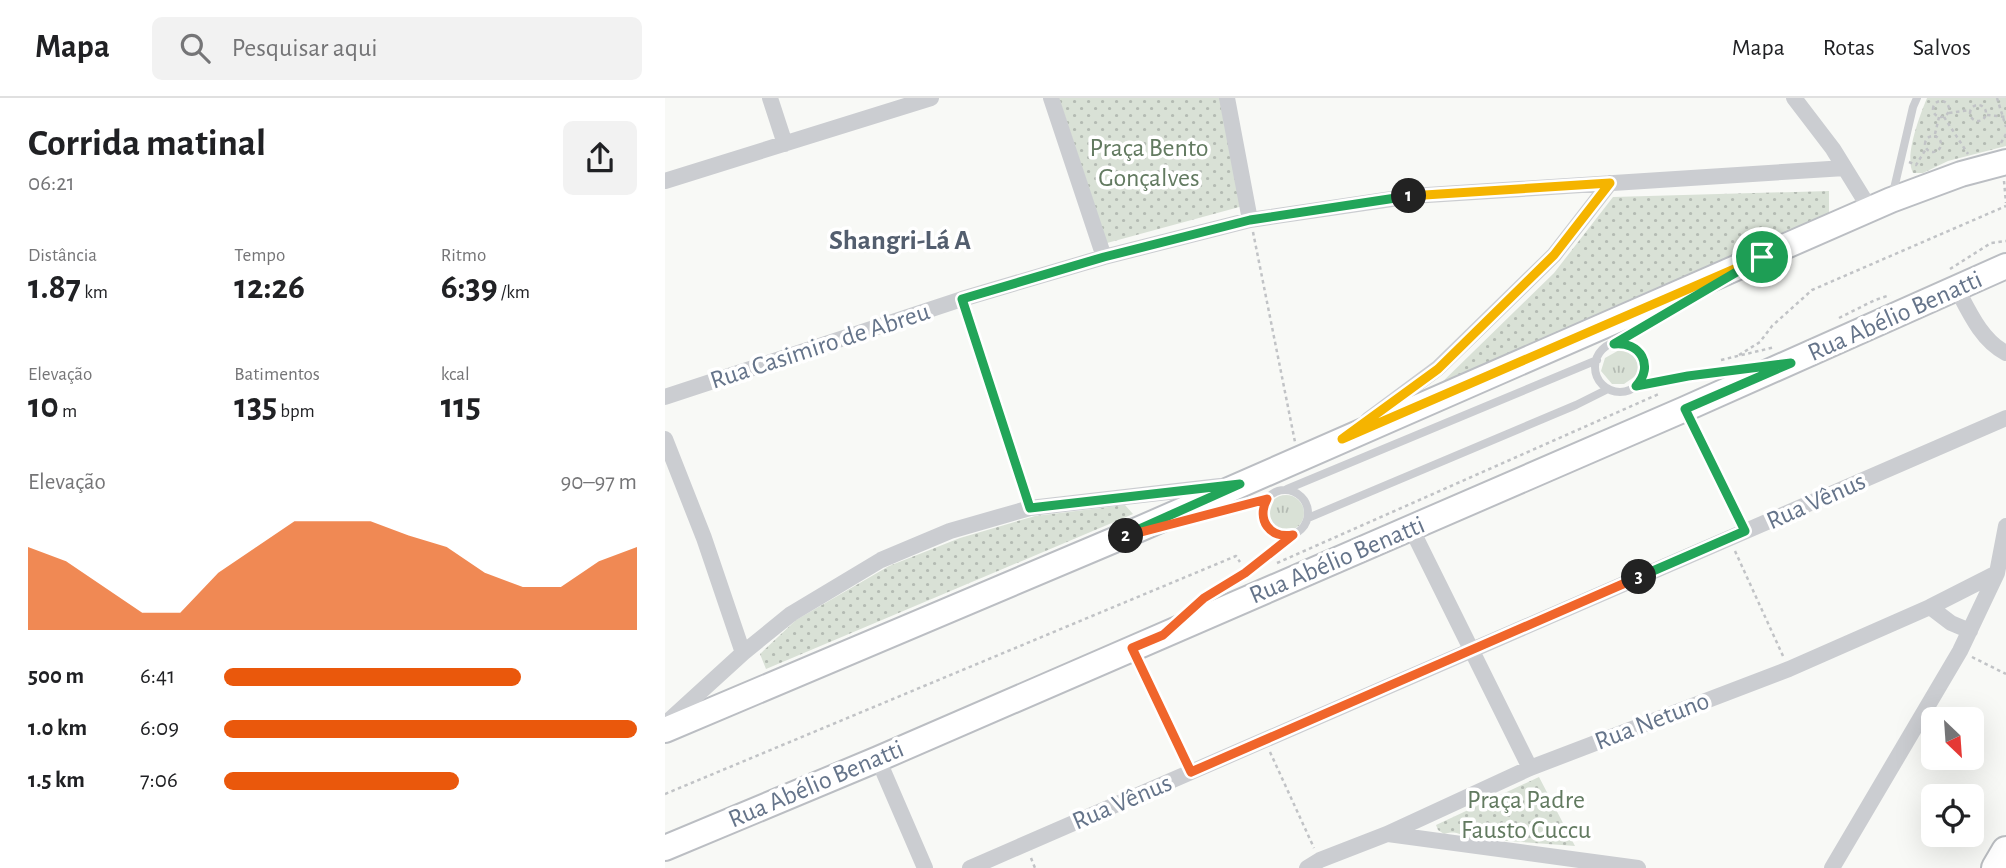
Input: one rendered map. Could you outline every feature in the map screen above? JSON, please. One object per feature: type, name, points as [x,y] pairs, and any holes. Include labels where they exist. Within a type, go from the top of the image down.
[{"type":"highway","points":[[1996,868],[2006,851]]},
{"type":"main road","points":[[665,730],[1119,538],[1881,205],[1976,169],[2006,162]]},
{"type":"main road","name":"Rua Abélio Benatti","points":[[665,848],[878,759],[1685,409],[1786,354],[1949,281],[2006,266]]},
{"type":"street","points":[[770,98],[785,144]]},
{"type":"street","points":[[665,181],[932,98]]},
{"type":"street","points":[[1051,98],[1104,257]]},
{"type":"street","points":[[1227,98],[1250,220]]},
{"type":"street","points":[[1794,98],[1845,167],[1881,205]]},
{"type":"street","name":"Rua Casimiro de Abreu","points":[[665,397],[962,299],[1104,257],[1250,220],[1412,196],[1845,167]]},
{"type":"street","points":[[1342,439],[1438,369],[1554,255],[1610,183]]},
{"type":"street","points":[[1949,281],[1975,323],[1999,350],[2006,353]]},
{"type":"street","name":"Rua Vênus","points":[[970,868],[2006,418]]},
{"type":"street","points":[[665,439],[704,538],[743,653]]},
{"type":"street","points":[[665,724],[743,653],[791,614],[881,560],[950,531],[1030,508],[1240,484]]},
{"type":"street","points":[[1832,868],[1960,651],[1997,573],[2006,526]]},
{"type":"street","points":[[1411,528],[1530,768]]},
{"type":"street","name":"Rua Netuno","points":[[1313,864],[1387,834],[1530,768],[1789,669],[1930,607],[1997,573]]},
{"type":"street","points":[[1930,607],[1951,623],[1970,631]]},
{"type":"street","points":[[878,759],[925,868]]},
{"type":"street","points":[[1387,834],[1638,868]]},
{"type":"lane","points":[[1881,205],[1900,159],[1917,98]]},
{"type":"lane","points":[[1608,389],[1597,376],[1597,360],[1601,352],[1762,257]]},
{"type":"lane","points":[[1614,344],[1629,344],[1642,354],[1645,369],[1636,386]]},
{"type":"lane","points":[[1308,518],[1608,389],[1624,392],[1636,386],[1786,354]]},
{"type":"lane","points":[[1119,538],[1267,499],[1279,490],[1287,489],[1597,360]]},
{"type":"lane","points":[[1163,635],[1204,598],[1245,573],[1305,525],[1309,509],[1301,495],[1287,489]]},
{"type":"lane","points":[[1267,499],[1262,513],[1266,527],[1279,535],[1293,535]]},
{"type":"path","points":[[1997,98],[2006,127]]},
{"type":"path","points":[[1948,113],[1946,100],[1939,100],[1933,106],[1933,111],[1939,117],[1970,110],[1977,105],[1986,109],[1987,115],[1982,121],[1976,121],[1971,118],[1970,110]]},
{"type":"path","points":[[1987,115],[2004,117]]},
{"type":"path","points":[[1900,159],[1916,165],[1926,149],[1926,141],[1935,135],[1939,117]]},
{"type":"path","points":[[1944,117],[1965,146],[1976,169]]},
{"type":"path","points":[[1926,149],[1934,152],[1941,148],[1941,140],[1935,135]]},
{"type":"path","points":[[1733,357],[1760,342],[1772,326],[1812,290],[2006,206]]},
{"type":"path","points":[[1250,220],[1298,459]]},
{"type":"path","points":[[1949,281],[1991,243],[2006,241]]},
{"type":"path","points":[[1838,319],[1875,300],[1897,293]]},
{"type":"path","points":[[962,299],[1030,508]]},
{"type":"path","points":[[1721,360],[1786,354]]},
{"type":"path","points":[[665,794],[1236,556],[1245,573],[1255,572],[1662,393]]},
{"type":"path","points":[[1685,409],[1745,531]]},
{"type":"path","points":[[1729,538],[1789,669]]},
{"type":"path","points":[[1132,648],[1191,772]]},
{"type":"path","points":[[1960,651],[2006,674]]},
{"type":"path","points":[[1265,740],[1313,864]]},
{"type":"green space","name":"Praça Bento Gonçalves","points":[[1059,98],[1222,98],[1243,206],[1107,243]]},
{"type":"green space","points":[[1927,98],[2006,98],[2006,146],[1948,161],[1923,173],[1913,173],[1910,156]]},
{"type":"green space","points":[[1829,191],[1829,215],[1432,392],[1554,273],[1613,197]]},
{"type":"green space","points":[[1621,349],[1629,351],[1639,363],[1637,375],[1624,384],[1612,384],[1601,371],[1605,358]]},
{"type":"green space","points":[[1286,495],[1299,500],[1304,513],[1299,526],[1286,531],[1273,526],[1268,513],[1273,500]]},
{"type":"green space","points":[[1125,505],[1133,514],[766,669],[760,654],[796,620],[889,566],[960,538],[1035,516]]},
{"type":"green space","name":"Praça Padre Fausto Cuccu","points":[[1539,777],[1575,846],[1495,840],[1455,833],[1444,834],[1438,830],[1436,825]]},
{"type":"district","name":"Shangri-Lá A","points":[[900,241]]},
{"type":"route","points":[[1610,183],[1554,255],[1438,369],[1342,439],[1762,257],[1614,344],[1629,344],[1642,354],[1645,369],[1636,386],[1688,376],[1791,363],[1685,409],[1745,531],[1191,772],[1132,648],[1163,635],[1204,598],[1245,573],[1293,535],[1279,535],[1266,527],[1262,513],[1267,499],[1119,538],[1240,484],[1030,508],[962,299],[1104,257],[1250,220],[1412,196],[1610,183]]}]
